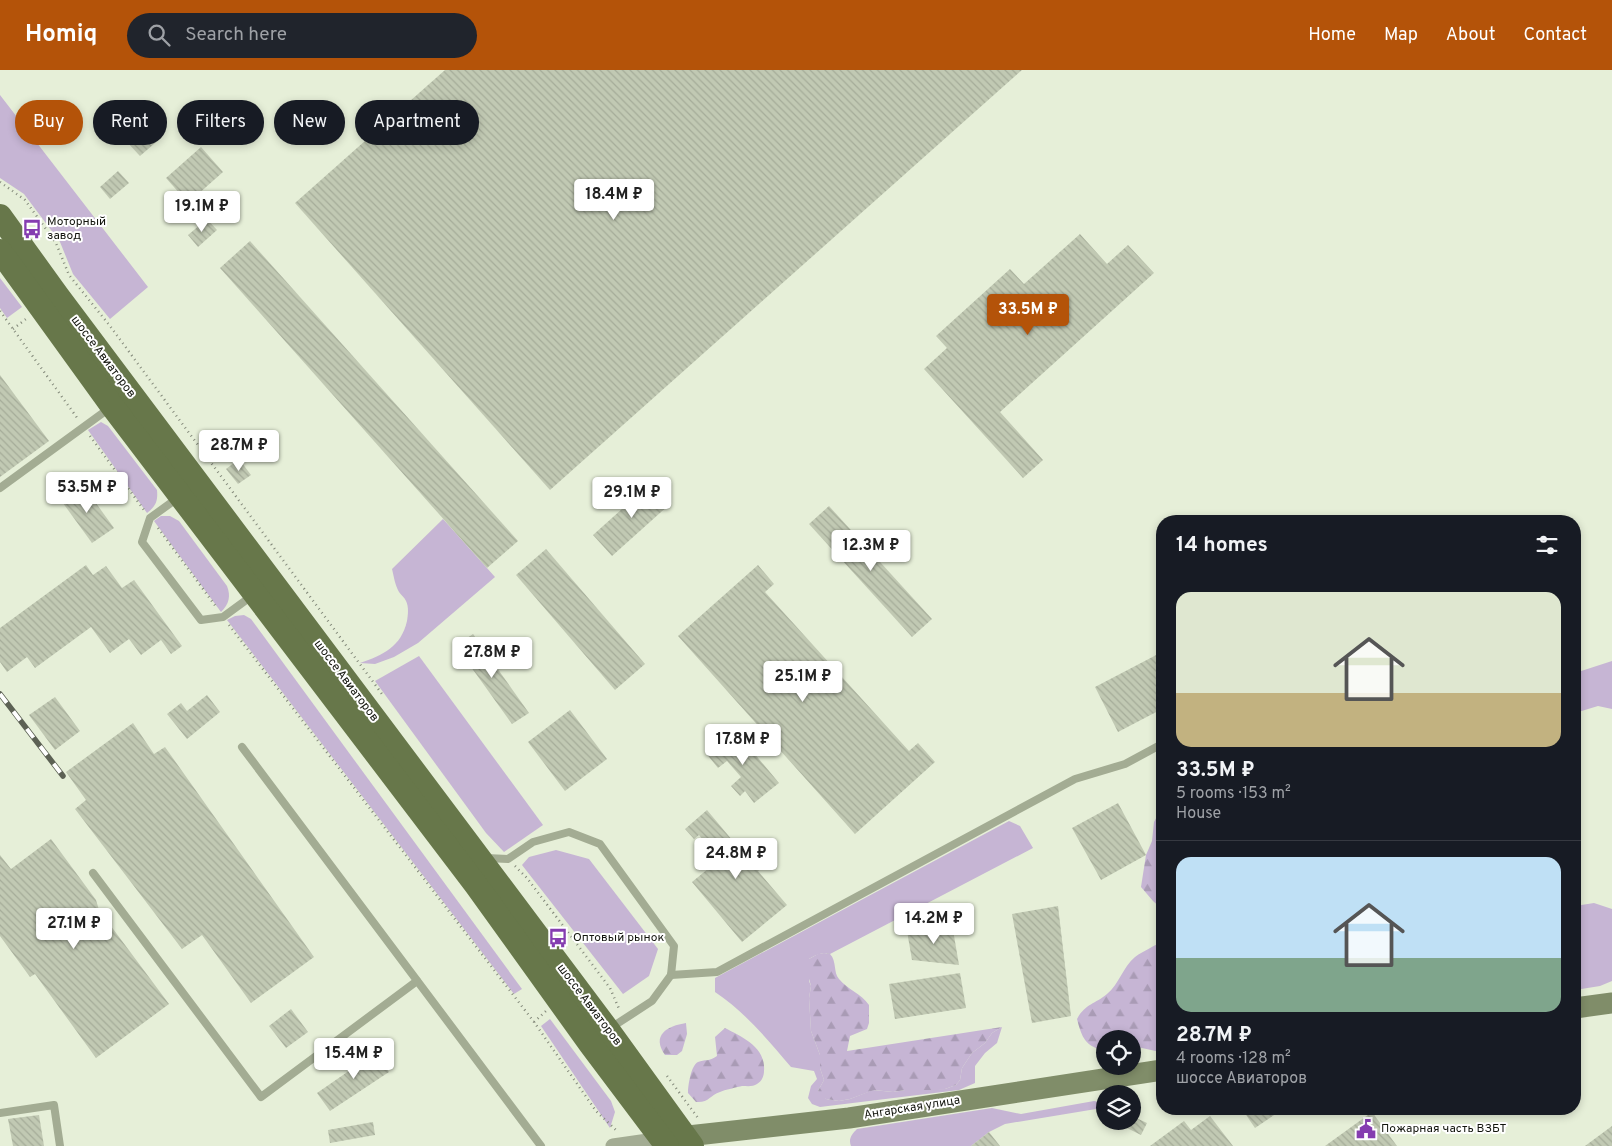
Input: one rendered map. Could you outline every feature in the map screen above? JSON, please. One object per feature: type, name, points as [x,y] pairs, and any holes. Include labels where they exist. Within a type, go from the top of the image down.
[{"type":"main road","name":"шоссе Авиаторов","points":[[0,216],[68,310],[478,857],[616,1025],[683,1140]]},
{"type":"main road","name":"шоссе Авиаторов","points":[[5,261],[112,406],[476,885],[591,1045],[683,1140]]},
{"type":"main road","points":[[1581,1007],[1612,1003]]},
{"type":"main road","name":"Ангарская улица","points":[[683,1140],[849,1118],[1156,1071]]},
{"type":"street","points":[[613,1146],[683,1140]]},
{"type":"lane","points":[[0,488],[112,406]]},
{"type":"lane","points":[[181,496],[150,518],[142,542],[201,620],[223,617],[255,594]]},
{"type":"lane","points":[[242,747],[541,1146]]},
{"type":"lane","points":[[671,975],[717,972],[1075,778],[1125,764],[1156,747]]},
{"type":"lane","points":[[478,857],[508,859],[533,842],[569,832],[600,844],[674,946],[671,975],[652,1001],[616,1025]]},
{"type":"lane","points":[[93,873],[261,1097],[417,981]]},
{"type":"lane","points":[[0,1113],[54,1105],[60,1146]]},
{"type":"path","points":[[0,182],[25,200],[56,243],[69,275],[110,326],[386,701]]},
{"type":"path","points":[[0,310],[83,427],[223,617],[534,1022],[596,1111],[630,1144]]},
{"type":"path","points":[[508,859],[527,878],[610,988],[616,1025]]},
{"type":"path","points":[[534,1022],[547,1010]]},
{"type":"path","points":[[664,1073],[683,1140]]},
{"type":"green space","points":[[0,95],[15,114],[15,145],[39,145],[148,287],[110,319],[73,274],[60,242],[24,194],[0,178]]},
{"type":"green space","points":[[0,278],[22,307],[7,318],[0,308]]},
{"type":"green space","points":[[101,422],[108,426],[157,490],[156,503],[147,513],[88,430]]},
{"type":"green space","points":[[161,516],[170,516],[179,521],[227,586],[228,600],[221,612],[154,521]]},
{"type":"green space","points":[[443,519],[495,577],[418,643],[394,657],[375,664],[360,663],[376,657],[396,644],[407,621],[408,608],[407,603],[396,587],[392,569]]},
{"type":"green space","points":[[244,615],[251,619],[522,989],[514,994],[227,620],[235,616]]},
{"type":"green space","points":[[419,656],[543,825],[504,852],[486,833],[375,681]]},
{"type":"green space","points":[[1612,661],[1612,709],[1598,706],[1581,711],[1581,671]]},
{"type":"green space","points":[[1156,818],[1156,904],[1141,887],[1146,855],[1152,841]]},
{"type":"green space","points":[[1009,821],[1020,826],[1033,848],[830,954],[816,955],[809,959],[811,1031],[820,1055],[820,1068],[824,1080],[818,1091],[826,1099],[839,1101],[850,1099],[873,1090],[893,1092],[945,1089],[956,1085],[960,1080],[962,1068],[972,1053],[985,1043],[992,1033],[1002,1027],[997,1043],[985,1053],[975,1066],[975,1083],[959,1090],[820,1107],[812,1104],[808,1098],[811,1086],[817,1079],[814,1071],[791,1067],[746,1017],[715,992],[715,978]]},
{"type":"green space","points":[[556,850],[589,859],[658,949],[649,976],[623,994],[522,865],[529,857]]},
{"type":"green space","points":[[1594,903],[1612,909],[1612,981],[1600,986],[1581,989],[1581,905]]},
{"type":"green space","points":[[1156,945],[1156,1051],[1141,1048],[1141,1030],[1096,1030],[1096,1048],[1093,1047],[1085,1040],[1077,1019],[1087,1007],[1111,990],[1135,957]]},
{"type":"green space","points":[[824,953],[830,954],[832,957],[839,979],[869,1005],[867,1029],[850,1036],[847,1051],[1002,1027],[992,1033],[985,1043],[972,1053],[962,1068],[960,1080],[956,1085],[938,1090],[893,1092],[874,1090],[850,1099],[839,1101],[826,1099],[820,1096],[818,1091],[824,1080],[820,1068],[820,1055],[811,1031],[809,998],[811,986],[806,968],[809,959]]},
{"type":"green space","points":[[550,1019],[611,1101],[615,1112],[610,1128],[541,1026]]},
{"type":"green space","points":[[686,1023],[687,1034],[682,1051],[677,1055],[665,1055],[661,1048],[660,1037],[667,1029]]},
{"type":"green space","points":[[725,1028],[745,1039],[757,1049],[764,1063],[763,1077],[755,1085],[725,1090],[707,1100],[696,1102],[688,1093],[692,1071],[698,1062],[717,1056],[715,1037]]},
{"type":"green space","points":[[1096,1101],[1096,1109],[1005,1124],[989,1132],[971,1146],[851,1146],[850,1143],[851,1137],[857,1129],[992,1108],[1021,1114]]},
{"type":"building","points":[[445,70],[1022,70],[550,490],[295,203],[360,145],[479,145],[479,100],[411,100]]},
{"type":"building","points":[[130,145],[153,145],[140,156]]},
{"type":"building","points":[[201,147],[223,172],[188,203],[166,178]]},
{"type":"building","points":[[118,171],[129,183],[110,199],[100,187]]},
{"type":"building","points":[[207,219],[217,230],[198,247],[188,235]]},
{"type":"building","points":[[1080,234],[1107,264],[1128,245],[1154,273],[1000,412],[1043,460],[1023,478],[924,369],[947,348],[936,336],[1010,269],[1024,284]]},
{"type":"building","points":[[250,241],[518,541],[487,568],[220,268]]},
{"type":"building","points":[[0,375],[49,441],[0,477]]},
{"type":"building","points":[[239,459],[251,475],[238,484],[226,469]]},
{"type":"building","points":[[651,483],[670,504],[612,556],[593,535]]},
{"type":"building","points":[[82,484],[114,528],[92,543],[60,499]]},
{"type":"building","points":[[829,506],[932,619],[912,637],[809,524]]},
{"type":"building","points":[[546,549],[645,664],[615,690],[516,575]]},
{"type":"building","points":[[86,565],[93,575],[106,566],[122,588],[134,580],[182,646],[171,654],[161,640],[141,655],[129,639],[110,653],[91,627],[35,668],[27,657],[7,672],[0,662],[0,628]]},
{"type":"building","points":[[758,565],[774,584],[765,592],[909,751],[918,743],[935,762],[855,834],[678,636]]},
{"type":"building","points":[[473,634],[529,713],[512,724],[456,646]]},
{"type":"building","points":[[1156,655],[1156,712],[1118,732],[1095,687]]},
{"type":"building","points":[[207,695],[220,712],[187,739],[167,714],[181,703],[187,711]]},
{"type":"building","points":[[55,697],[80,731],[55,750],[29,715]]},
{"type":"building","points":[[570,710],[607,759],[565,791],[528,742]]},
{"type":"building","points":[[133,723],[154,754],[165,747],[314,957],[251,1003],[202,935],[182,949],[75,809],[86,800],[66,772]]},
{"type":"building","points":[[734,729],[779,783],[754,803],[745,791],[740,796],[731,786],[741,777],[727,761],[718,768],[705,752]]},
{"type":"building","points":[[1118,803],[1146,855],[1101,880],[1072,828]]},
{"type":"building","points":[[707,810],[743,853],[759,840],[774,858],[758,871],[787,905],[742,942],[692,882],[720,859],[699,835],[694,839],[685,829]]},
{"type":"building","points":[[51,839],[96,900],[99,910],[169,1004],[96,1058],[35,974],[30,977],[0,936],[0,855],[11,869]]},
{"type":"building","points":[[1058,906],[1071,1016],[1032,1023],[1012,914]]},
{"type":"building","points":[[952,924],[959,965],[912,960],[907,931]]},
{"type":"building","points":[[960,973],[966,1008],[895,1019],[889,984]]},
{"type":"building","points":[[291,1009],[308,1032],[286,1048],[269,1026]]},
{"type":"building","points":[[371,1047],[389,1072],[330,1111],[317,1093],[356,1066],[352,1060]]},
{"type":"building","points":[[39,1115],[44,1146],[13,1146],[8,1119]]},
{"type":"building","points":[[1246,1115],[1274,1115],[1255,1128]]},
{"type":"building","name":"Пожарная часть ВЗБТ","points":[[1368,1115],[1374,1115],[1397,1146],[1325,1146]]},
{"type":"building","points":[[1210,1116],[1233,1146],[1150,1146],[1184,1121],[1191,1130]]},
{"type":"building","points":[[1141,1120],[1147,1123],[1141,1135],[1131,1130],[1141,1130]]},
{"type":"building","points":[[373,1122],[375,1135],[330,1143],[328,1130]]},
{"type":"building","points":[[1612,1126],[1612,1146],[1585,1146]]},
{"type":"building","points":[[989,1132],[1000,1146],[971,1146]]},
{"type":"railway","points":[[0,694],[63,776]]},
{"type":"place","name":"Моторный завод","points":[[32,229]]},
{"type":"place","name":"Оптовый рынок","points":[[558,938]]},
{"type":"place","name":"Пожарная часть ВЗБТ","points":[[1366,1129]]}]
